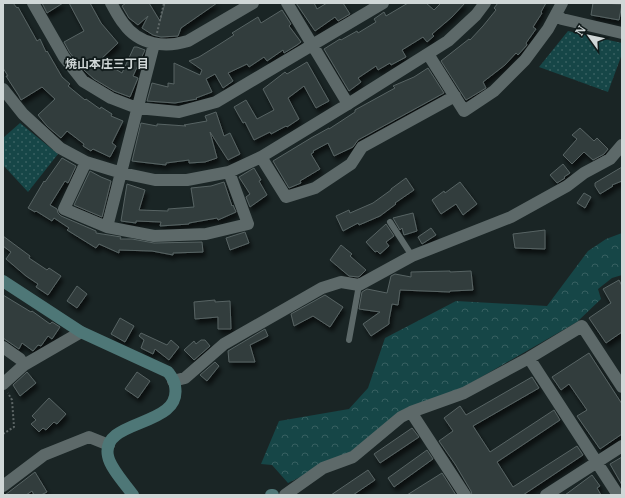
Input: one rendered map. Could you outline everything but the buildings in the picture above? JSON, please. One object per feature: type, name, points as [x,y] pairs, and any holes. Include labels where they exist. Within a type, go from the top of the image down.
[{"type":"street","points":[[33,3],[64,57],[83,81],[111,98],[137,108],[179,112],[216,102],[383,3]]},
{"type":"street","points":[[111,3],[124,25],[135,36],[154,44],[176,45],[188,41],[253,3]]},
{"type":"street","points":[[287,3],[348,104]]},
{"type":"street","points":[[3,89],[23,114],[60,148],[86,162],[122,174],[155,180],[187,180],[229,172],[261,157],[448,41],[476,15],[485,3]]},
{"type":"street","points":[[428,54],[464,111],[494,90],[525,60],[548,29],[562,3]]},
{"type":"street","points":[[556,15],[562,19],[622,33]]},
{"type":"street","points":[[108,227],[154,44]]},
{"type":"street","points":[[261,157],[286,197],[315,188],[351,164],[362,146],[454,96]]},
{"type":"street","points":[[174,381],[185,378],[224,344],[322,288],[340,282],[359,285],[412,256],[512,217],[567,186],[584,173],[610,159],[622,145]]},
{"type":"street","points":[[86,162],[64,209],[108,227],[154,236],[206,234],[248,224],[229,172]]},
{"type":"street","points":[[3,281],[81,332],[168,372],[174,381],[176,395],[171,405],[163,413],[116,434],[109,445],[108,456],[113,468],[133,495]]},
{"type":"street","points":[[285,495],[323,468],[353,457],[401,417],[464,393],[529,358],[582,326],[621,382]]},
{"type":"street","points":[[4,387],[24,365],[81,332]]},
{"type":"street","points":[[3,347],[20,359],[24,365]]},
{"type":"street","points":[[529,358],[618,495]]},
{"type":"street","points":[[411,412],[465,495]]},
{"type":"street","points":[[4,482],[44,455],[89,437],[109,445]]},
{"type":"street","points":[[546,495],[622,446]]},
{"type":"lane","points":[[390,222],[412,256]]},
{"type":"lane","points":[[349,340],[359,285]]},
{"type":"path","points":[[154,44],[164,3]]},
{"type":"path","points":[[3,434],[14,427],[12,400],[4,387]]},
{"type":"green space","points":[[568,31],[622,43],[622,54],[608,92],[539,67]]},
{"type":"green space","points":[[20,123],[58,154],[28,192],[3,165],[3,138]]},
{"type":"green space","points":[[622,233],[622,275],[612,278],[598,289],[601,299],[577,322],[349,453],[288,483],[272,465],[261,464],[279,421],[349,409],[368,388],[385,338],[456,301],[547,306],[588,251],[606,239]]},
{"type":"district","name":"焼山本庄三丁目","points":[[107,63]]}]
